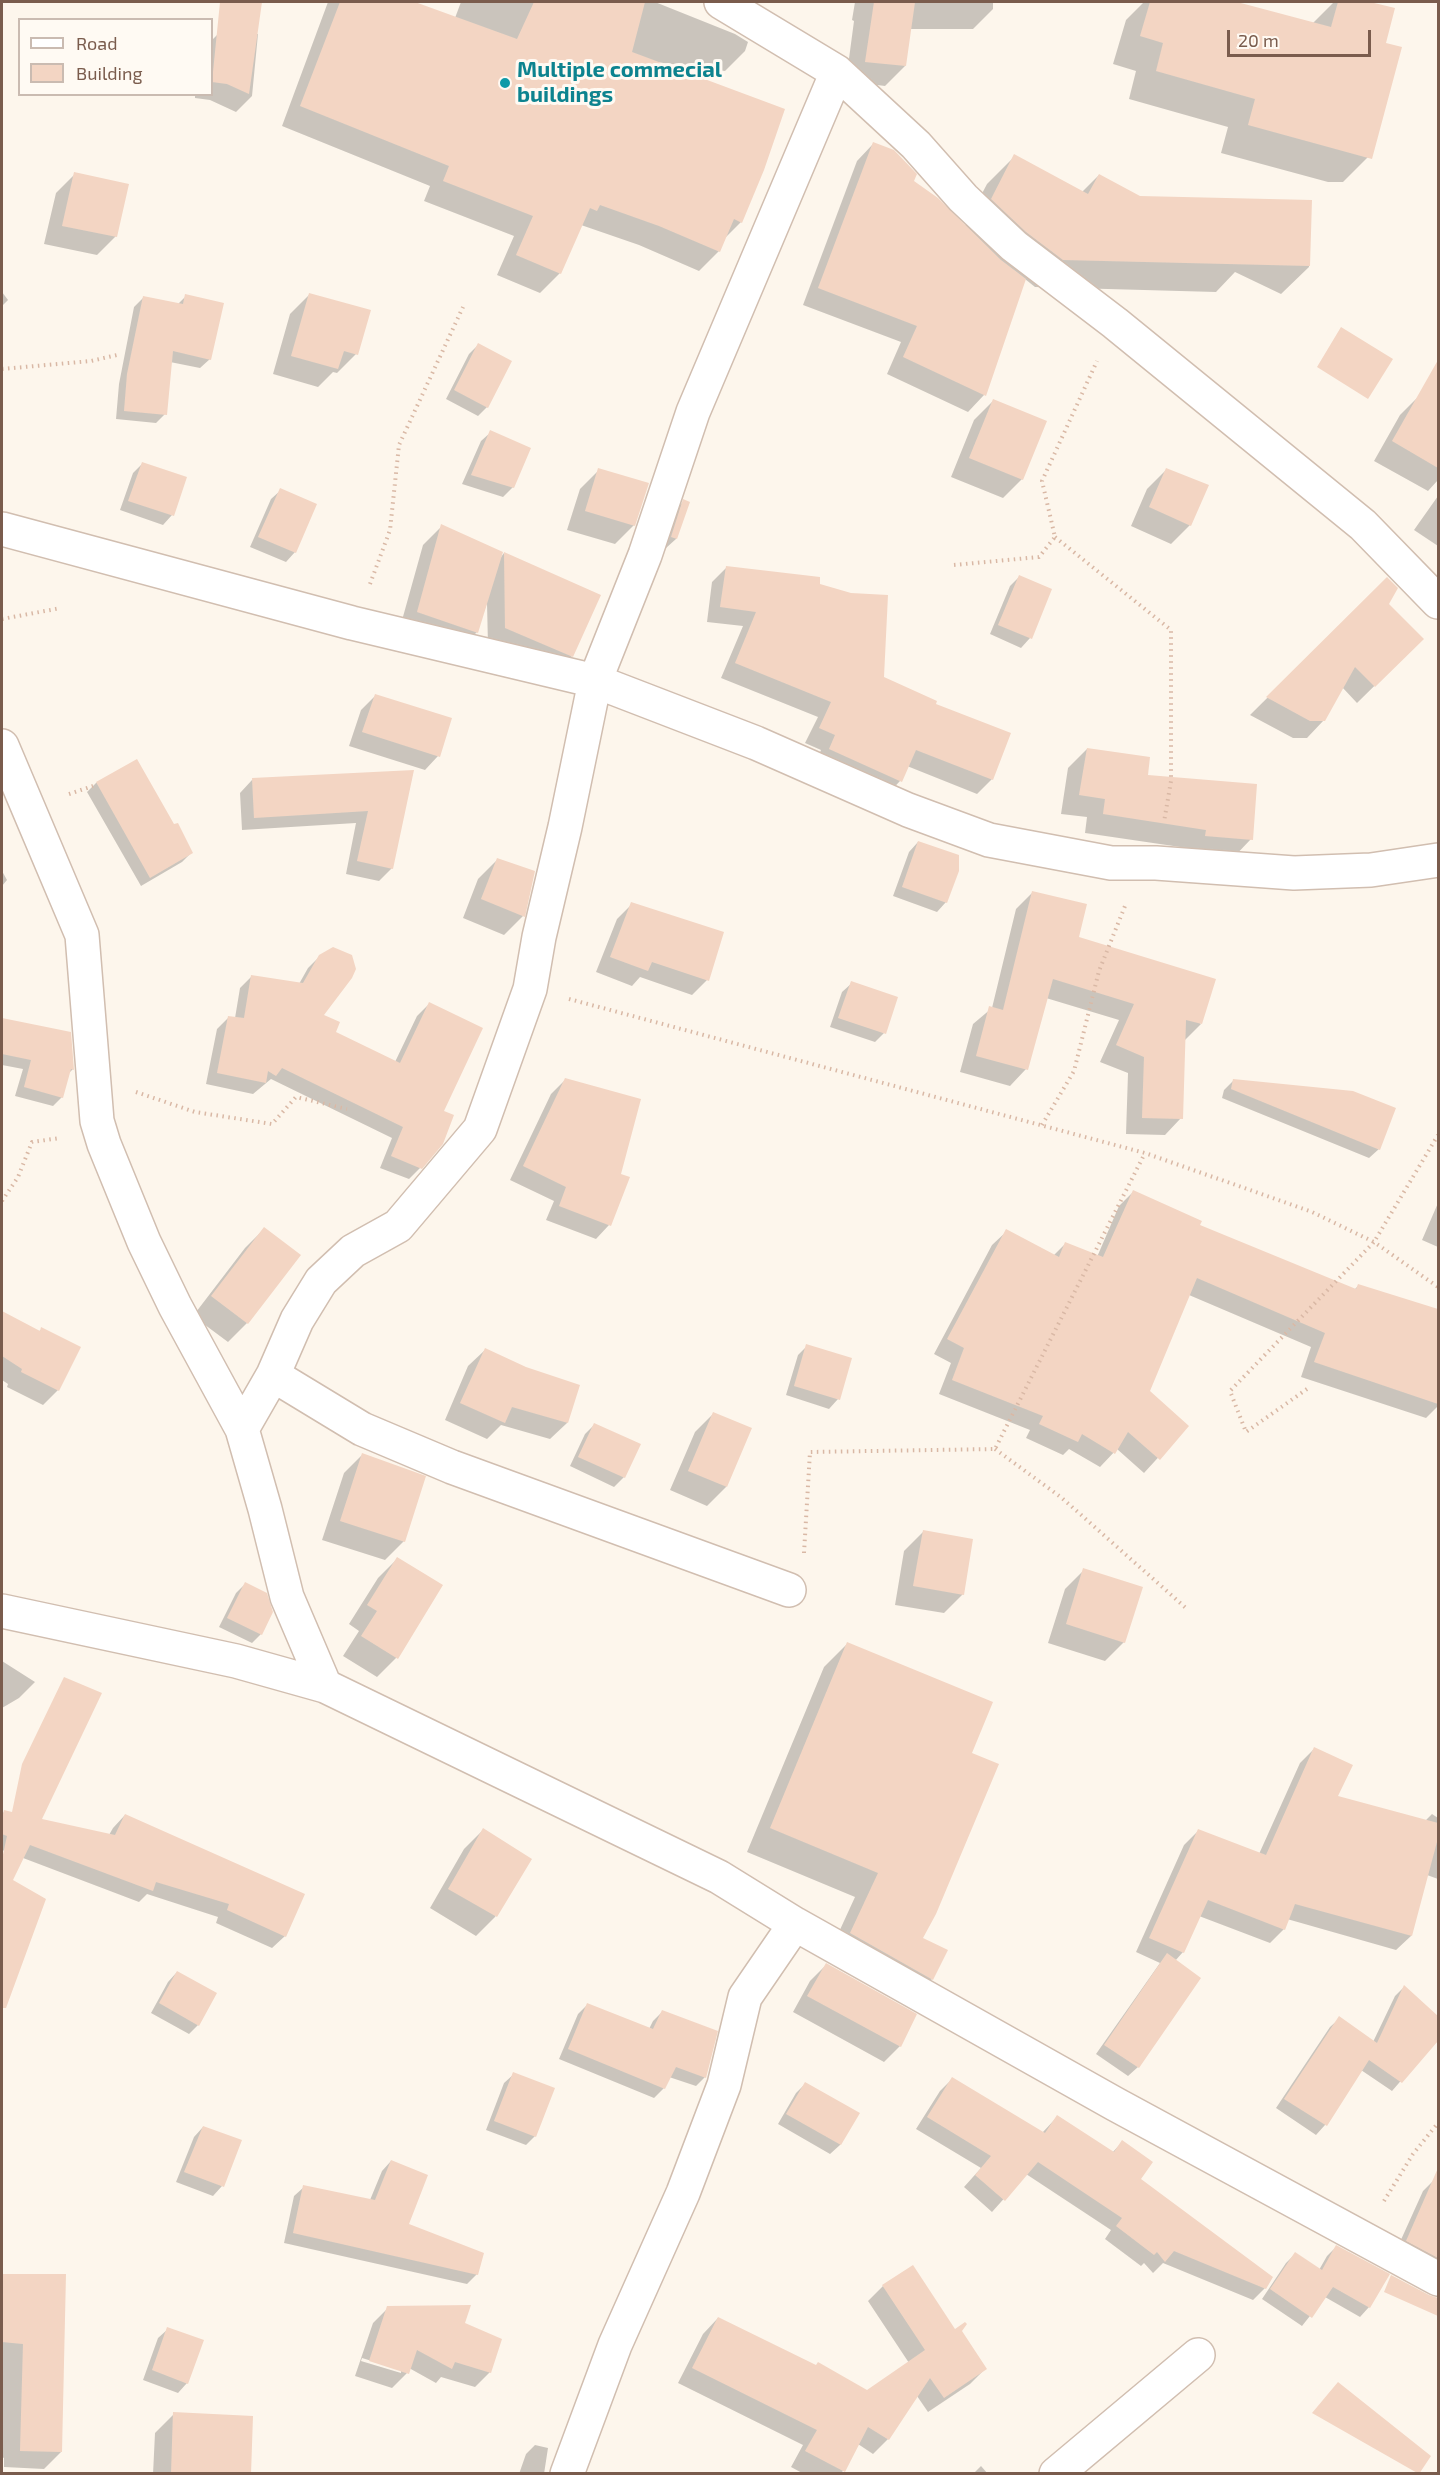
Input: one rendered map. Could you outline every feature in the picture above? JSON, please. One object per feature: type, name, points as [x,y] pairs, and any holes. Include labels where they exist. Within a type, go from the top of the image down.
[{"type":"street","points":[[721,2],[837,72],[916,145],[963,198],[1014,246],[1115,323],[1363,525],[1438,602]]},
{"type":"street","points":[[242,1429],[273,1375],[297,1320],[321,1281],[353,1251],[398,1226],[480,1129],[530,989],[539,937],[565,827],[595,681],[645,555],[693,412],[837,72]]},
{"type":"street","points":[[2,529],[352,623],[595,681],[756,743],[908,810],[989,840],[1110,863],[1156,863],[1294,873],[1371,870],[1438,860]]},
{"type":"street","points":[[2,746],[82,935],[98,1121],[104,1144],[144,1242],[175,1306],[242,1429],[266,1509],[287,1597],[325,1686]]},
{"type":"street","points":[[273,1375],[362,1429],[452,1467],[789,1590]]},
{"type":"street","points":[[2,1611],[236,1661],[325,1686],[719,1877],[795,1924],[1125,2110],[1438,2279]]},
{"type":"street","points":[[567,2474],[615,2345],[691,2171],[724,2085],[745,1997],[795,1924]]},
{"type":"street","points":[[1056,2474],[1198,2355]]},
{"type":"path","points":[[352,623],[368,590],[390,530],[399,445],[463,307]]},
{"type":"path","points":[[1042,1125],[1074,1071],[1099,971],[1124,906],[1154,881],[1171,781],[1171,630],[1055,537],[1042,481],[1115,323]]},
{"type":"path","points":[[2,369],[91,361],[117,355]]},
{"type":"path","points":[[954,565],[1039,557],[1055,537]]},
{"type":"path","points":[[2,618],[61,608]]},
{"type":"path","points":[[530,989],[1145,1153],[1312,1212],[1374,1242],[1438,1287]]},
{"type":"path","points":[[95,1077],[195,1112],[272,1124],[296,1097],[347,1109]]},
{"type":"path","points":[[2,1201],[18,1177],[32,1142],[77,1136],[98,1121]]},
{"type":"path","points":[[1307,1389],[1246,1432],[1230,1392],[1374,1242],[1438,1135]]},
{"type":"path","points":[[995,1449],[1145,1153]]},
{"type":"path","points":[[789,1590],[803,1576],[810,1452],[995,1449],[1062,1498],[1187,1609]]},
{"type":"path","points":[[1391,2255],[1383,2202],[1413,2154],[1438,2123]]},
{"type":"building","points":[[220,2],[262,2],[249,94],[227,84],[213,82]]},
{"type":"building","points":[[340,2],[415,2],[517,39],[534,2],[645,2],[632,52],[785,109],[764,170],[742,223],[734,219],[720,252],[659,226],[600,205],[597,211],[590,208],[561,274],[516,255],[533,216],[443,181],[449,166],[300,106]]},
{"type":"building","points":[[874,2],[915,2],[906,66],[865,62]]},
{"type":"building","points":[[1150,2],[1237,2],[1331,27],[1338,2],[1370,2],[1395,8],[1386,43],[1402,47],[1372,159],[1248,125],[1255,99],[1156,71],[1163,43],[1140,36]]},
{"type":"building","points":[[873,142],[894,150],[917,174],[914,181],[938,198],[1001,260],[1026,279],[986,396],[903,357],[917,326],[818,288]]},
{"type":"building","points":[[1014,154],[1088,194],[1099,174],[1140,196],[1312,200],[1310,266],[1063,260],[1026,232],[991,199]]},
{"type":"building","points":[[74,172],[129,184],[117,237],[62,226]]},
{"type":"building","points":[[309,293],[371,310],[358,355],[344,351],[338,369],[291,356]]},
{"type":"building","points":[[185,294],[224,303],[211,360],[173,351],[167,415],[124,411],[127,374],[143,296],[183,304]]},
{"type":"building","points":[[1341,327],[1393,359],[1368,399],[1317,367]]},
{"type":"building","points":[[478,343],[512,361],[488,408],[454,390]]},
{"type":"building","points":[[1438,360],[1438,468],[1392,441]]},
{"type":"building","points":[[993,399],[1047,421],[1023,480],[969,458]]},
{"type":"building","points":[[490,430],[531,448],[514,488],[471,475]]},
{"type":"building","points":[[142,462],[187,477],[174,516],[128,501]]},
{"type":"building","points":[[598,468],[649,483],[635,526],[585,511]]},
{"type":"building","points":[[1166,468],[1209,485],[1191,526],[1149,507]]},
{"type":"building","points":[[280,488],[317,504],[296,553],[258,537]]},
{"type":"building","points":[[683,499],[690,502],[677,539],[671,537]]},
{"type":"building","points":[[441,524],[503,552],[478,633],[417,612]]},
{"type":"building","points":[[504,552],[601,595],[573,657],[505,628]]},
{"type":"building","points":[[726,566],[820,577],[820,584],[851,593],[888,595],[884,677],[937,701],[936,704],[1011,733],[993,780],[916,750],[902,782],[829,749],[835,735],[819,728],[831,702],[735,663],[756,612],[720,607]]},
{"type":"building","points":[[1019,575],[1052,589],[1032,639],[998,625]]},
{"type":"building","points":[[1387,577],[1398,588],[1389,604],[1424,639],[1375,687],[1355,667],[1325,721],[1310,721],[1266,697]]},
{"type":"building","points":[[375,694],[452,718],[440,757],[362,732]]},
{"type":"building","points":[[1087,748],[1150,757],[1148,775],[1257,784],[1253,840],[1205,836],[1206,830],[1103,814],[1105,799],[1079,795]]},
{"type":"building","points":[[137,759],[174,824],[178,823],[193,853],[150,878],[96,782]]},
{"type":"building","points":[[414,770],[393,869],[357,861],[368,811],[254,818],[252,778]]},
{"type":"building","points":[[918,841],[959,855],[959,871],[947,903],[902,887]]},
{"type":"building","points":[[497,858],[535,871],[525,917],[481,899]]},
{"type":"building","points":[[1032,891],[1087,904],[1079,937],[1216,979],[1202,1024],[1186,1020],[1183,1119],[1142,1118],[1144,1057],[1116,1045],[1134,1004],[1053,979],[1028,1070],[976,1056],[989,1006],[1003,1010]]},
{"type":"building","points":[[631,902],[724,932],[709,981],[652,962],[648,971],[610,957]]},
{"type":"building","points":[[333,947],[352,955],[356,969],[352,978],[324,1015],[340,1022],[336,1032],[400,1063],[429,1002],[483,1028],[444,1111],[454,1115],[443,1144],[422,1169],[391,1156],[403,1127],[282,1068],[276,1076],[268,1071],[266,1083],[217,1073],[228,1016],[244,1018],[251,975],[303,983],[319,955]]},
{"type":"building","points":[[851,981],[898,997],[886,1034],[838,1018]]},
{"type":"building","points":[[2,1018],[71,1032],[74,1070],[71,1069],[63,1098],[24,1087],[31,1060],[2,1054]]},
{"type":"building","points":[[565,1078],[641,1099],[621,1174],[630,1177],[611,1226],[559,1206],[566,1187],[523,1166]]},
{"type":"building","points":[[1233,1079],[1353,1091],[1396,1108],[1380,1150],[1231,1089]]},
{"type":"building","points":[[1133,1190],[1202,1221],[1200,1225],[1356,1289],[1358,1284],[1438,1309],[1438,1404],[1314,1362],[1325,1333],[1197,1278],[1150,1391],[1189,1426],[1160,1460],[1128,1432],[1115,1454],[1082,1434],[1078,1442],[1039,1424],[1043,1416],[952,1380],[964,1348],[947,1339],[1006,1229],[1059,1257],[1065,1242],[1103,1257]]},
{"type":"building","points":[[264,1227],[301,1255],[248,1324],[211,1296]]},
{"type":"building","points":[[2,1311],[40,1331],[41,1327],[81,1347],[59,1391],[21,1372],[22,1369],[2,1356]]},
{"type":"building","points":[[806,1344],[852,1358],[840,1400],[794,1386]]},
{"type":"building","points":[[485,1348],[526,1367],[580,1385],[568,1423],[512,1407],[505,1423],[460,1403]]},
{"type":"building","points":[[713,1412],[752,1428],[727,1487],[688,1471]]},
{"type":"building","points":[[594,1423],[641,1444],[625,1478],[578,1457]]},
{"type":"building","points":[[362,1453],[426,1476],[405,1542],[340,1521]]},
{"type":"building","points":[[923,1530],[973,1539],[964,1595],[913,1586]]},
{"type":"building","points":[[397,1557],[443,1585],[398,1659],[361,1636],[377,1611],[367,1605]]},
{"type":"building","points":[[1083,1568],[1143,1587],[1125,1643],[1066,1624]]},
{"type":"building","points":[[245,1582],[267,1593],[273,1612],[262,1635],[227,1618]]},
{"type":"building","points":[[847,1642],[993,1702],[972,1753],[999,1764],[936,1914],[923,1938],[948,1950],[933,1980],[850,1933],[878,1873],[770,1828]]},
{"type":"building","points":[[64,1677],[102,1693],[42,1819],[115,1835],[125,1814],[305,1894],[286,1937],[227,1910],[229,1904],[156,1882],[153,1891],[30,1845],[13,1880],[46,1899],[6,2008],[2,2008],[2,1859],[7,1836],[2,1834],[2,1818],[4,1810],[12,1812],[22,1764]]},
{"type":"building","points":[[1314,1747],[1353,1765],[1338,1796],[1438,1823],[1438,1838],[1412,1936],[1295,1904],[1285,1930],[1208,1900],[1184,1953],[1149,1938],[1198,1829],[1266,1855]]},
{"type":"building","points":[[483,1828],[532,1859],[497,1917],[448,1889]]},
{"type":"building","points":[[1167,1953],[1201,1978],[1139,2068],[1104,2045]]},
{"type":"building","points":[[826,1963],[917,2014],[901,2047],[807,1996]]},
{"type":"building","points":[[177,1971],[217,1993],[199,2026],[159,2003]]},
{"type":"building","points":[[1404,1985],[1438,2016],[1438,2041],[1402,2083],[1369,2060],[1327,2126],[1284,2099],[1339,2016],[1377,2043]]},
{"type":"building","points":[[587,2003],[653,2029],[662,2010],[718,2031],[706,2078],[676,2067],[665,2089],[568,2049]]},
{"type":"building","points":[[513,2072],[555,2088],[536,2137],[494,2121]]},
{"type":"building","points":[[952,2077],[1045,2133],[1057,2115],[1114,2152],[1122,2140],[1153,2162],[1141,2179],[1273,2277],[1266,2289],[1174,2251],[1165,2262],[1157,2252],[1154,2255],[1116,2226],[1122,2218],[1038,2162],[1005,2201],[975,2175],[991,2156],[927,2117]]},
{"type":"building","points":[[805,2082],[860,2113],[841,2145],[786,2114]]},
{"type":"building","points":[[203,2126],[242,2140],[224,2187],[184,2172]]},
{"type":"building","points":[[391,2160],[428,2175],[409,2224],[484,2253],[478,2275],[293,2233],[303,2185],[375,2200]]},
{"type":"building","points":[[1438,2168],[1438,2258],[1406,2241]]},
{"type":"building","points":[[1336,2245],[1390,2274],[1370,2308],[1333,2287],[1312,2318],[1270,2289],[1295,2252],[1322,2270]]},
{"type":"building","points":[[913,2265],[955,2329],[965,2322],[967,2324],[962,2331],[987,2369],[944,2398],[930,2378],[889,2440],[868,2427],[845,2472],[805,2451],[817,2430],[692,2368],[718,2317],[816,2365],[818,2362],[867,2390],[925,2350],[882,2285]]},
{"type":"building","points":[[2,2274],[66,2274],[62,2452],[20,2451],[23,2344],[2,2342]]},
{"type":"building","points":[[1391,2275],[1438,2298],[1438,2316],[1384,2292]]},
{"type":"building","points":[[471,2305],[465,2323],[502,2339],[491,2373],[455,2362],[452,2369],[417,2350],[409,2374],[369,2361],[387,2306]]},
{"type":"building","points":[[167,2327],[204,2340],[188,2384],[152,2370]]},
{"type":"building","points":[[1338,2382],[1431,2456],[1419,2474],[1312,2413]]},
{"type":"building","points":[[173,2412],[253,2416],[251,2474],[171,2474]]},
{"type":"place","name":"Multiple commecial buildings","points":[[505,83]]}]
